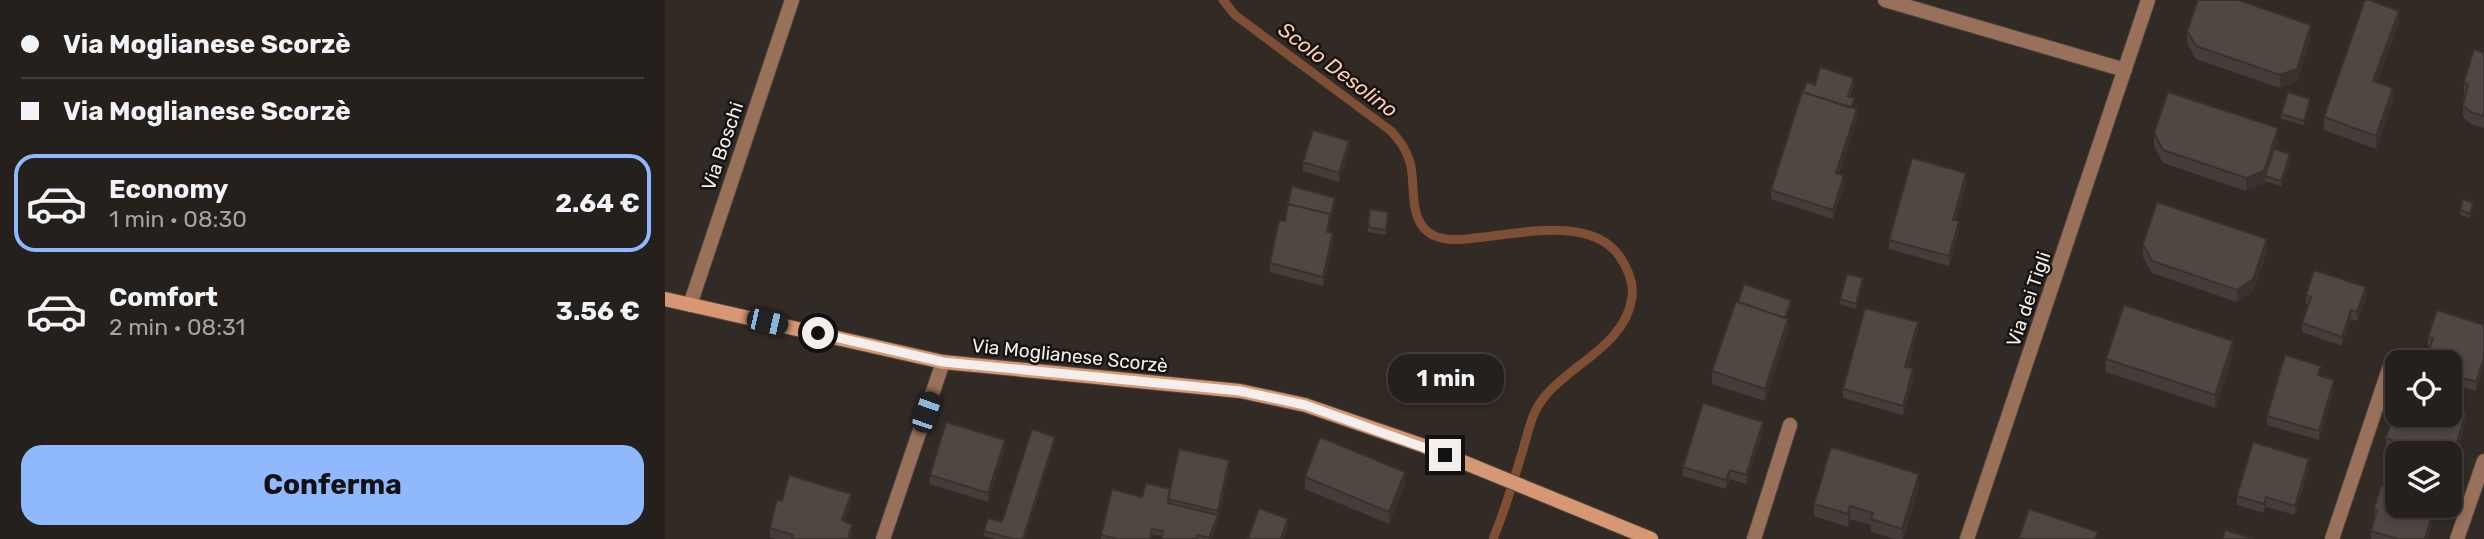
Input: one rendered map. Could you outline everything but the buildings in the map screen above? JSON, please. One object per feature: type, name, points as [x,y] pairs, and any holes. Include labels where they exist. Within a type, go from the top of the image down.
[{"type":"main road","name":"Via Moglianese Scorzè","points":[[665,299],[943,362],[1240,391],[1305,405],[1424,446],[1651,539]]},
{"type":"street","name":"Via Boschi","points":[[691,304],[792,0]]},
{"type":"street","points":[[1885,0],[2125,70]]},
{"type":"street","name":"Via dei Tigli","points":[[1967,539],[2148,0]]},
{"type":"street","points":[[883,539],[943,362]]},
{"type":"street","points":[[2332,539],[2385,381]]},
{"type":"street","points":[[1754,539],[1790,425]]},
{"type":"street","points":[[2457,539],[2484,461]]},
{"type":"waterway","name":"Scolo Desolino","points":[[1223,0],[1235,15],[1391,131],[1408,157],[1415,209],[1428,232],[1445,239],[1457,240],[1532,231],[1573,231],[1607,244],[1626,266],[1632,292],[1628,313],[1609,340],[1557,384],[1537,408],[1493,539]]},
{"type":"route","points":[[818,333],[943,362],[1240,391],[1305,405],[1445,455]]}]
